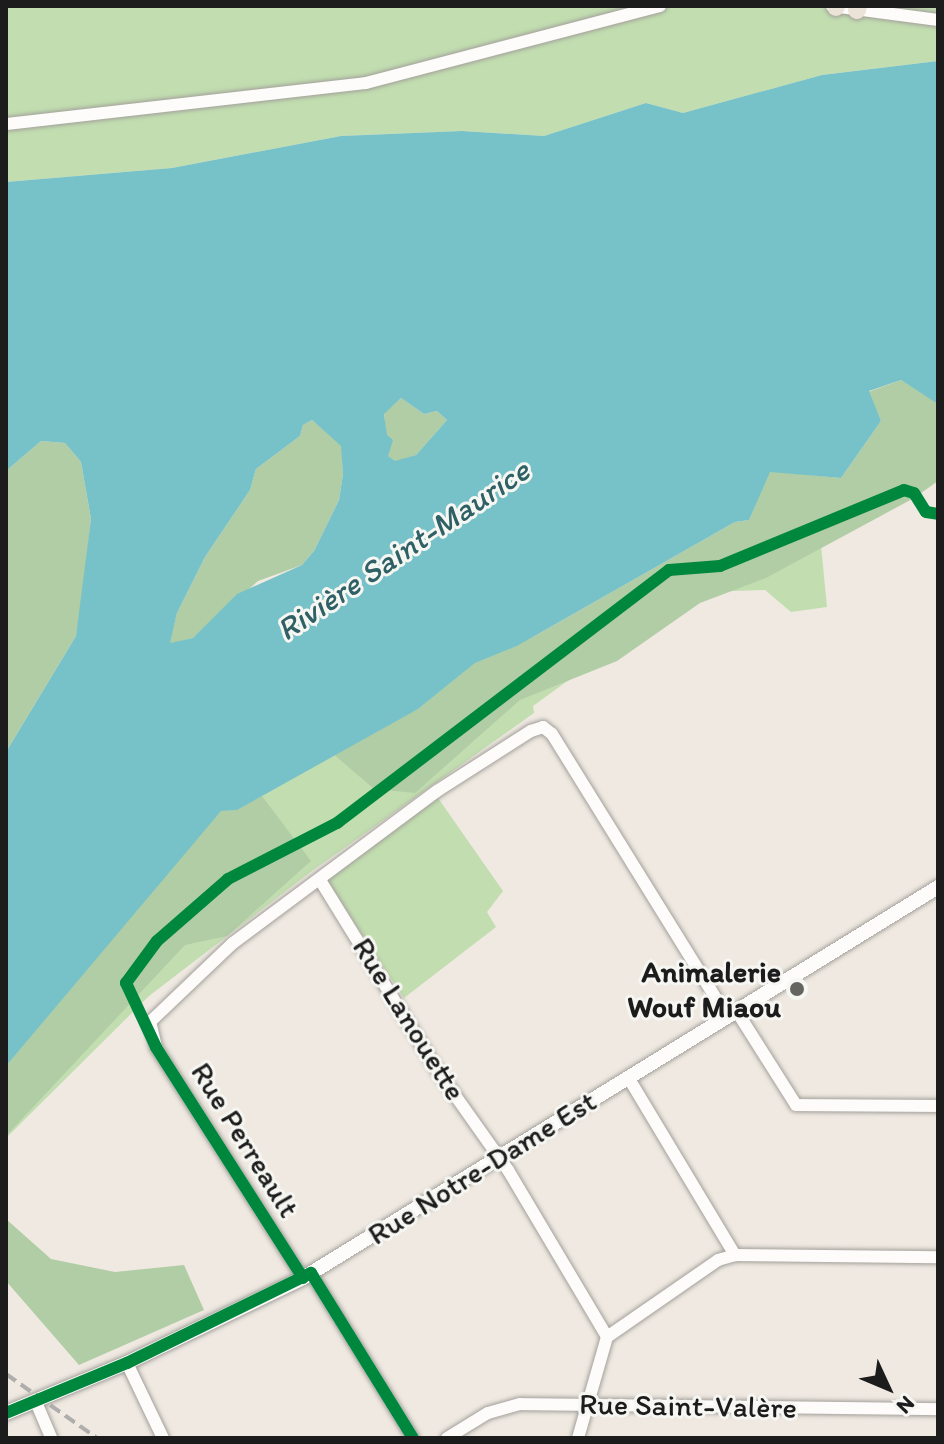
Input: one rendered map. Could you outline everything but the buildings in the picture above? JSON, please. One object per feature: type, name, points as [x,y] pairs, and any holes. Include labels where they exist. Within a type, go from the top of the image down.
[{"type":"street","points":[[6,124],[381,81],[660,6]]},
{"type":"street","points":[[835,6],[938,20]]},
{"type":"street","name":"Rue Perreault","points":[[307,1275],[149,1028],[156,1011],[222,952],[437,791],[543,727],[552,734],[732,1013]]},
{"type":"street","name":"Rue Lanouette","points":[[320,880],[440,1074],[499,1158],[607,1337]]},
{"type":"street","name":"Rue Notre-Dame Est","points":[[6,1413],[127,1363],[307,1275],[938,887]]},
{"type":"street","points":[[732,1013],[796,1105],[938,1106]]},
{"type":"street","points":[[628,1077],[735,1255]]},
{"type":"street","points":[[578,1438],[607,1337],[718,1260],[735,1255],[938,1257]]},
{"type":"street","points":[[307,1275],[413,1438]]},
{"type":"street","points":[[127,1363],[163,1438]]},
{"type":"street","points":[[36,1402],[51,1438]]},
{"type":"street","name":"Rue Saint-Valère","points":[[447,1438],[511,1405],[938,1409]]},
{"type":"green space","points":[[6,6],[938,6],[938,61],[822,75],[683,113],[646,103],[544,136],[462,131],[341,136],[172,168],[6,182]]},
{"type":"green space","points":[[901,380],[938,403],[938,481],[914,498],[766,578],[700,603],[617,661],[520,700],[415,793],[374,789],[332,753],[418,709],[475,663],[517,646],[735,522],[749,520],[769,471],[841,478],[881,421],[868,392]]},
{"type":"green space","points":[[401,398],[424,414],[437,411],[447,420],[416,455],[395,462],[388,456],[384,413]]},
{"type":"green space","points":[[312,420],[342,446],[343,474],[339,500],[314,551],[302,565],[258,581],[193,638],[169,644],[177,613],[205,557],[250,490],[256,469],[300,436],[303,425]]},
{"type":"green space","points":[[41,441],[65,443],[81,462],[91,519],[82,600],[76,636],[6,752],[6,471]]},
{"type":"green space","points":[[821,545],[827,607],[791,612],[765,590],[704,592],[628,637],[533,706],[534,713],[312,871],[149,996],[6,1138],[6,1058],[215,806],[477,655]]},
{"type":"green space","points":[[262,796],[311,861],[227,936],[185,945],[6,1136],[6,1066],[207,825],[221,811],[237,810]]},
{"type":"green space","points":[[438,798],[503,891],[487,912],[496,927],[404,998],[323,875]]},
{"type":"green space","points":[[6,1219],[51,1259],[115,1272],[184,1265],[204,1310],[79,1365],[6,1281]]},
{"type":"water","name":"Rivière Saint-Maurice","points":[[938,61],[938,404],[901,380],[869,391],[881,421],[841,478],[770,472],[749,520],[735,522],[517,646],[475,663],[418,709],[237,810],[221,811],[6,1066],[6,752],[76,636],[91,519],[81,462],[65,443],[41,441],[6,471],[6,182],[172,168],[341,136],[462,131],[544,136],[646,103],[683,113],[822,75]],"holes":[[[401,398],[424,414],[437,411],[447,420],[416,455],[395,461],[388,456],[393,440],[387,435],[384,414]],[[312,420],[341,446],[343,474],[339,500],[314,551],[302,565],[237,594],[193,638],[170,643],[177,613],[205,557],[250,490],[256,469],[300,436],[303,425]]]},
{"type":"railway","points":[[6,1374],[97,1438]]},
{"type":"cycle path","points":[[303,1278],[156,1047],[126,983],[157,941],[228,879],[337,823],[669,570],[720,566],[904,490],[914,493],[926,512],[938,514]]},
{"type":"cycle path","points":[[6,1413],[127,1363],[311,1273],[413,1438]]},
{"type":"place","name":"Animalerie Wouf Miaou","points":[[797,989]]}]
